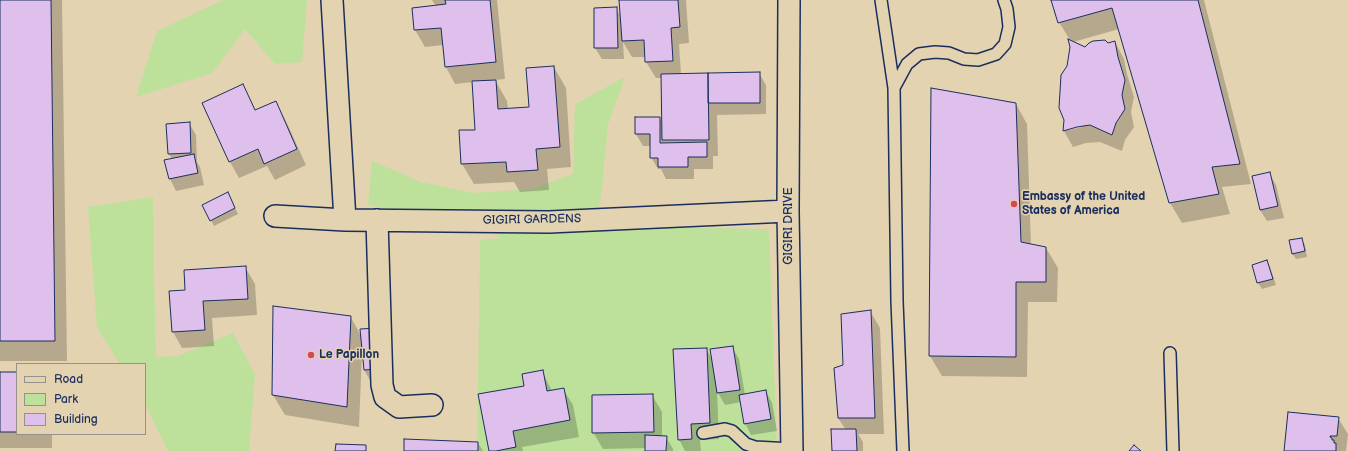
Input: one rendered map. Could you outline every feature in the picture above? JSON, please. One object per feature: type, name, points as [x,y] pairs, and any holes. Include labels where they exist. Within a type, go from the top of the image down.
[{"type":"street","points":[[332,0],[345,220]]},
{"type":"street","name":"GIGIRI DRIVE","points":[[789,0],[788,211],[792,450]]},
{"type":"street","name":"GIGIRI GARDENS","points":[[275,216],[345,220],[549,222],[788,211]]},
{"type":"street","points":[[377,220],[382,377],[384,391],[386,397],[399,407],[432,405]]},
{"type":"lane","points":[[881,0],[894,88],[897,293],[903,451]]},
{"type":"lane","points":[[894,88],[907,64],[919,54],[935,52],[948,53],[964,59],[978,60],[996,54],[1005,44],[1009,27],[1007,9],[1004,0]]},
{"type":"lane","points":[[1170,353],[1173,451]]},
{"type":"lane","points":[[703,433],[725,429],[732,431],[746,444],[755,447],[792,450]]},
{"type":"green space","points":[[223,0],[307,0],[302,62],[275,64],[245,29],[212,73],[136,97],[157,31]]},
{"type":"green space","points":[[625,77],[608,124],[602,190],[595,230],[627,227],[769,229],[777,451],[477,451],[480,240],[501,238],[499,235],[368,205],[372,161],[421,182],[473,193],[532,189],[573,174],[575,104]]},
{"type":"green space","points":[[153,197],[156,357],[178,356],[233,333],[255,375],[249,451],[168,451],[146,406],[146,363],[119,363],[97,328],[88,207]]},
{"type":"building","points":[[0,0],[51,0],[55,341],[0,341]]},
{"type":"building","points":[[445,0],[490,0],[496,62],[445,67],[441,28],[414,30],[412,8],[446,4]]},
{"type":"building","points":[[619,0],[678,0],[680,27],[671,28],[673,61],[645,62],[644,40],[622,41]]},
{"type":"building","points":[[1051,0],[1198,0],[1240,164],[1212,167],[1219,194],[1169,203],[1112,8],[1058,23]]},
{"type":"building","points":[[617,7],[618,48],[594,48],[594,8]]},
{"type":"building","points":[[1068,39],[1085,47],[1093,41],[1105,40],[1108,43],[1115,41],[1125,80],[1122,95],[1125,109],[1116,123],[1112,135],[1090,125],[1063,131],[1064,120],[1059,108],[1061,75],[1067,66],[1070,47]]},
{"type":"building","points":[[554,66],[560,147],[536,149],[538,170],[507,172],[506,162],[461,164],[459,130],[475,130],[472,81],[496,80],[498,109],[529,107],[526,68]]},
{"type":"building","points":[[760,72],[760,103],[708,103],[708,73]]},
{"type":"building","points":[[708,73],[709,140],[662,140],[661,74]]},
{"type":"building","points":[[243,84],[255,110],[276,101],[297,149],[264,164],[258,149],[229,162],[202,103]]},
{"type":"building","points":[[931,88],[1016,103],[1021,242],[1046,247],[1046,282],[1016,282],[1016,357],[929,356]]},
{"type":"building","points":[[635,117],[660,117],[660,143],[707,142],[707,157],[688,157],[688,167],[658,167],[658,158],[650,158],[650,134],[635,134]]},
{"type":"building","points":[[190,122],[191,153],[168,154],[166,124]]},
{"type":"building","points":[[194,154],[198,173],[169,179],[164,160]]},
{"type":"building","points":[[1270,172],[1278,206],[1260,210],[1252,176]]},
{"type":"building","points":[[228,192],[235,208],[210,221],[202,205]]},
{"type":"building","points":[[1302,238],[1305,251],[1292,254],[1289,240]]},
{"type":"building","points":[[1267,260],[1273,279],[1257,283],[1252,265]]},
{"type":"building","points":[[246,266],[248,299],[203,301],[205,330],[172,332],[169,291],[185,290],[184,270]]},
{"type":"building","name":"Le Papillon","points":[[273,306],[351,316],[347,407],[272,395]]},
{"type":"building","points":[[871,310],[875,418],[838,418],[834,368],[843,365],[841,314]]},
{"type":"building","points":[[377,328],[380,369],[364,370],[360,329]]},
{"type":"building","points":[[733,346],[740,390],[717,393],[710,349]]},
{"type":"building","points":[[707,348],[710,423],[691,424],[692,439],[678,440],[673,349]]},
{"type":"building","points":[[543,370],[547,391],[564,388],[570,420],[513,431],[516,447],[489,451],[478,394],[524,386],[522,374]]},
{"type":"building","points":[[0,372],[16,372],[16,432],[0,432]]},
{"type":"building","points":[[766,390],[771,419],[744,424],[739,395]]},
{"type":"building","points":[[653,394],[654,432],[592,433],[592,395]]},
{"type":"building","points":[[1288,412],[1339,417],[1337,436],[1330,436],[1332,440],[1334,440],[1334,443],[1336,443],[1336,451],[1284,451]]},
{"type":"building","points":[[831,429],[856,429],[857,451],[832,451]]},
{"type":"building","points":[[645,435],[667,436],[666,451],[645,451]]},
{"type":"building","points":[[404,439],[478,442],[478,451],[404,451]]},
{"type":"building","points":[[336,444],[366,445],[366,451],[335,451]]},
{"type":"building","points":[[1134,445],[1141,451],[1129,451]]},
{"type":"place","name":"Embassy of the United States of America","points":[[1014,204]]},
{"type":"place","name":"Le Papillon","points":[[311,355]]}]
